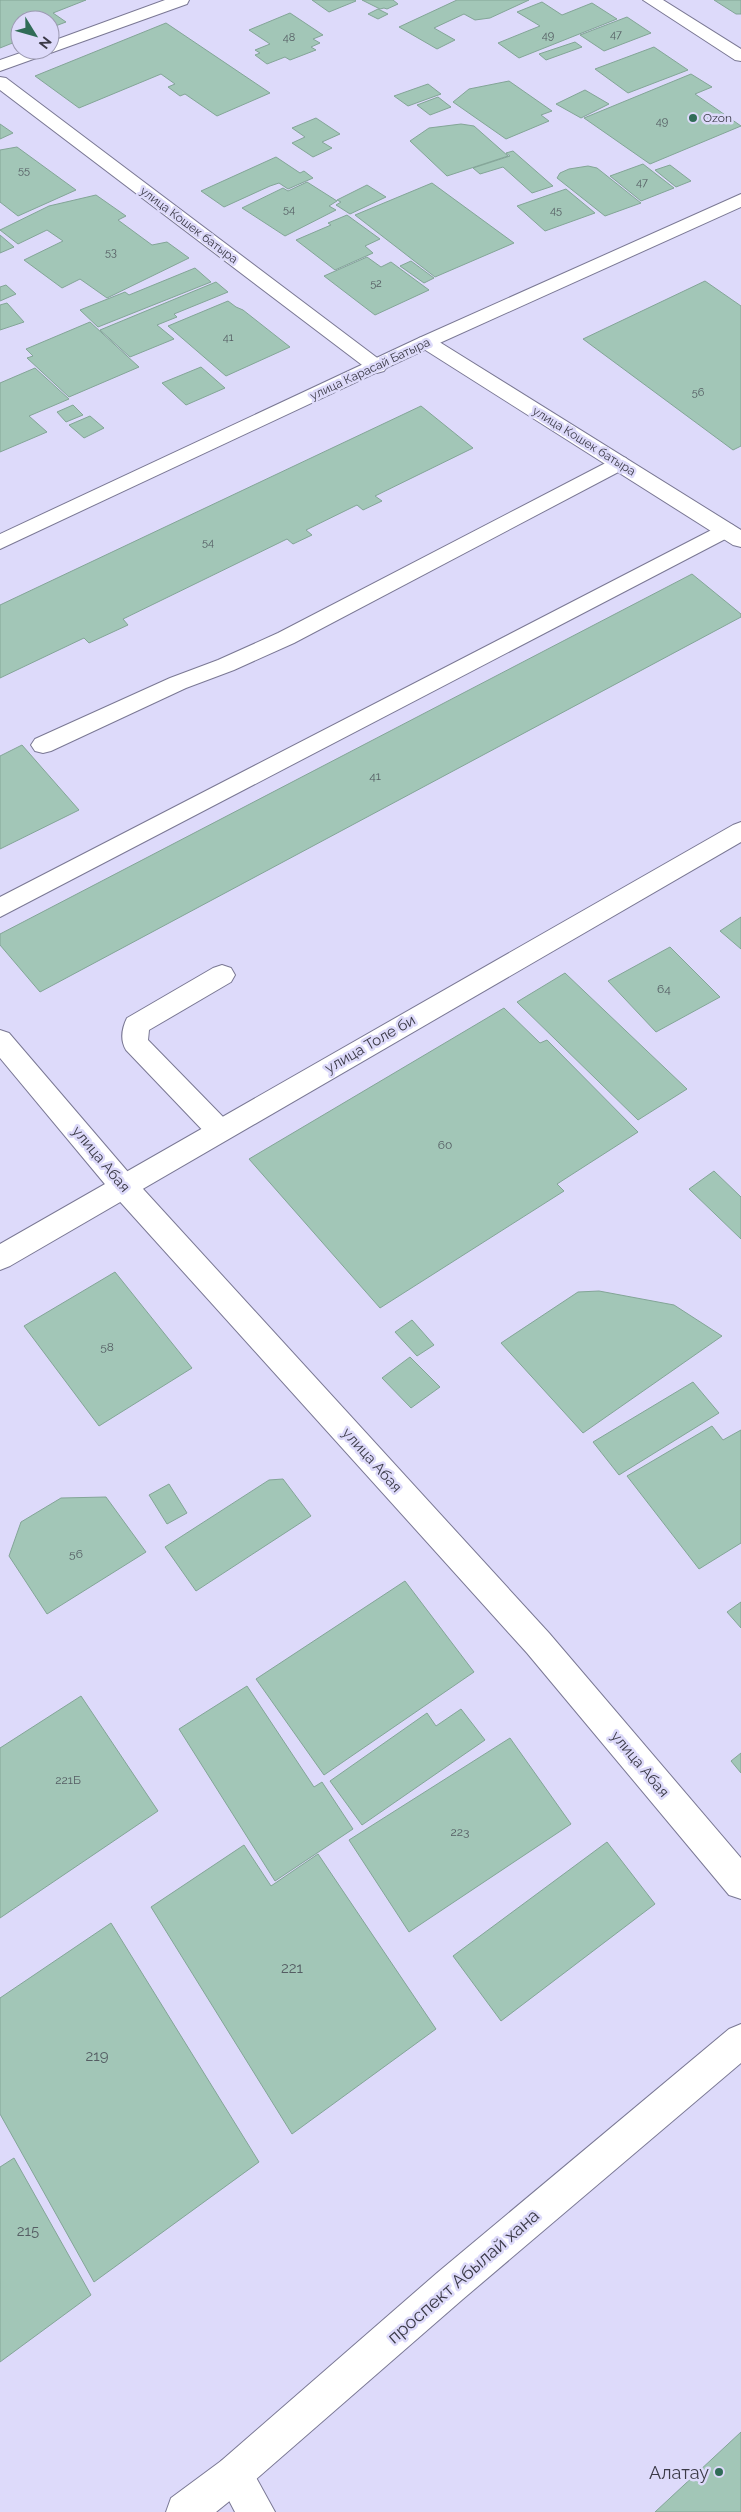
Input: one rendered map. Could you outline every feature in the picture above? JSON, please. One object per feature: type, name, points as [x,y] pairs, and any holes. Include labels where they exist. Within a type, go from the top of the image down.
[{"type":"street","points":[[60,44],[181,0]]},
{"type":"street","points":[[652,0],[741,56]]},
{"type":"street","points":[[0,66],[17,60]]},
{"type":"street","name":"улица Кошек батыра","points":[[0,82],[377,367]]},
{"type":"street","name":"улица Карасай Батыра","points":[[0,542],[377,367],[426,342],[741,200]]},
{"type":"street","name":"улица Кошек батыра","points":[[426,342],[733,535]]},
{"type":"street","points":[[44,745],[178,683],[226,665],[286,638],[619,463]]},
{"type":"street","points":[[0,908],[733,535]]},
{"type":"street","name":"улица Толе би","points":[[0,1258],[219,1130],[741,831]]},
{"type":"street","points":[[219,1130],[135,1043],[136,1025],[222,974]]},
{"type":"street","name":"улица Абая","points":[[0,1040],[124,1187],[538,1643],[741,1883]]},
{"type":"street","name":"проспект Абылай хана","points":[[185,2512],[234,2474],[443,2293],[741,2041]]},
{"type":"street","points":[[234,2474],[256,2512]]},
{"type":"building","points":[[0,0],[86,0],[60,10],[10,10],[10,44],[0,48]]},
{"type":"building","points":[[312,0],[355,0],[356,1],[329,12]]},
{"type":"building","points":[[362,0],[393,0],[398,4],[387,9],[380,9]]},
{"type":"building","points":[[457,0],[529,0],[490,18],[475,20],[464,14],[434,28],[455,40],[437,49],[399,27]]},
{"type":"building","points":[[714,0],[741,0],[741,14],[736,14]]},
{"type":"building","points":[[542,2],[562,15],[592,3],[617,19],[519,58],[498,43],[540,26],[517,12]]},
{"type":"building","points":[[378,9],[388,14],[378,19],[368,14]]},
{"type":"building","points":[[290,13],[323,35],[313,39],[320,43],[311,47],[316,50],[290,60],[285,57],[267,64],[255,55],[260,53],[255,50],[270,44],[249,30]]},
{"type":"building","points":[[627,17],[651,33],[604,51],[580,35]]},
{"type":"building","points":[[60,18],[66,22],[60,24]]},
{"type":"building","points":[[166,23],[270,93],[217,116],[185,94],[180,96],[168,87],[175,84],[161,74],[79,108],[35,76]]},
{"type":"building","points":[[575,42],[582,47],[546,60],[539,54]]},
{"type":"building","points":[[654,47],[688,70],[628,93],[595,69]]},
{"type":"building","points":[[691,74],[712,87],[695,94],[741,126],[650,164],[584,118]]},
{"type":"building","points":[[509,81],[552,111],[541,115],[549,121],[506,139],[453,102],[469,89]]},
{"type":"building","points":[[428,84],[441,94],[408,106],[394,96]]},
{"type":"building","points":[[585,90],[609,104],[581,118],[556,104]]},
{"type":"building","points":[[438,97],[451,107],[430,115],[417,105]]},
{"type":"building","points":[[316,118],[340,134],[322,142],[332,148],[313,157],[292,143],[305,137],[292,128]]},
{"type":"building","points":[[0,124],[13,133],[0,139]]},
{"type":"building","points":[[461,124],[474,126],[508,156],[447,176],[410,141],[429,128]]},
{"type":"building","points":[[17,147],[76,190],[18,216],[0,202],[0,150]]},
{"type":"building","points":[[513,151],[553,186],[532,193],[503,167],[480,174],[473,168],[510,156],[506,153]]},
{"type":"building","points":[[276,157],[300,173],[304,171],[313,178],[288,189],[279,183],[224,207],[201,191]]},
{"type":"building","points":[[643,164],[674,188],[641,201],[610,176]]},
{"type":"building","points":[[670,165],[691,181],[676,187],[655,170]]},
{"type":"building","points":[[588,166],[597,168],[641,203],[605,216],[557,178],[560,173],[569,169]]},
{"type":"building","points":[[307,182],[337,201],[329,206],[336,210],[285,236],[242,208],[283,188],[288,191]]},
{"type":"building","points":[[432,183],[514,243],[435,277],[355,215]]},
{"type":"building","points":[[367,185],[386,197],[350,214],[336,205],[341,202],[337,200]]},
{"type":"building","points":[[566,189],[595,213],[545,231],[517,206]]},
{"type":"building","points":[[96,195],[126,216],[118,220],[152,245],[167,242],[189,258],[107,298],[80,279],[62,288],[24,260],[63,241],[47,230],[18,244],[0,230],[49,206]]},
{"type":"building","points":[[347,215],[380,239],[365,246],[373,253],[335,270],[296,240],[331,225],[328,223]]},
{"type":"building","points":[[0,235],[14,247],[0,253]]},
{"type":"building","points":[[367,257],[381,267],[391,262],[429,290],[375,315],[324,276]]},
{"type":"building","points":[[411,261],[434,278],[424,283],[400,266]]},
{"type":"building","points":[[195,268],[211,282],[98,327],[80,310],[125,292],[129,295]]},
{"type":"building","points":[[705,281],[741,306],[741,446],[733,450],[583,339]]},
{"type":"building","points":[[216,282],[228,292],[174,314],[177,317],[157,325],[174,339],[130,357],[100,330]]},
{"type":"building","points":[[6,285],[16,294],[0,301],[0,287]]},
{"type":"building","points":[[228,301],[243,310],[290,347],[226,376],[168,326]]},
{"type":"building","points":[[7,303],[24,322],[0,330],[0,305]]},
{"type":"building","points":[[90,322],[139,367],[69,397],[27,358],[33,356],[26,349]]},
{"type":"building","points":[[201,367],[225,388],[186,405],[162,383]]},
{"type":"building","points":[[35,368],[69,399],[29,416],[47,432],[0,452],[0,383]]},
{"type":"building","points":[[73,405],[83,415],[66,422],[57,412]]},
{"type":"building","points":[[421,406],[473,448],[375,496],[382,501],[363,510],[357,505],[306,530],[312,535],[293,544],[287,539],[123,619],[128,625],[89,643],[84,638],[0,678],[0,605]]},
{"type":"building","points":[[90,416],[104,428],[84,438],[69,425]]},
{"type":"building","points":[[692,574],[741,614],[741,617],[40,992],[0,945],[0,934]]},
{"type":"building","points":[[22,745],[79,810],[0,849],[0,756]]},
{"type":"building","points":[[741,917],[741,949],[720,931]]},
{"type":"building","points":[[670,947],[720,997],[656,1032],[608,981]]},
{"type":"building","points":[[565,973],[687,1089],[638,1120],[517,1002]]},
{"type":"building","points":[[504,1008],[540,1043],[547,1040],[638,1132],[557,1184],[564,1191],[380,1308],[249,1159]]},
{"type":"building","points":[[714,1171],[741,1197],[741,1239],[689,1189]]},
{"type":"building","points":[[115,1272],[192,1368],[99,1426],[24,1326]]},
{"type":"building","points":[[599,1291],[674,1305],[722,1336],[583,1433],[501,1343],[578,1292]]},
{"type":"building","points":[[412,1320],[434,1345],[417,1356],[395,1332]]},
{"type":"building","points":[[410,1357],[440,1387],[411,1408],[382,1378]]},
{"type":"building","points":[[693,1382],[719,1413],[619,1475],[593,1442]]},
{"type":"building","points":[[712,1426],[723,1440],[741,1430],[741,1543],[699,1569],[627,1476]]},
{"type":"building","points":[[283,1479],[311,1516],[196,1591],[165,1547],[269,1480]]},
{"type":"building","points":[[169,1484],[187,1513],[167,1524],[149,1495]]},
{"type":"building","points":[[106,1497],[146,1552],[47,1614],[9,1556],[21,1522],[61,1498]]},
{"type":"building","points":[[405,1581],[474,1672],[324,1775],[256,1679]]},
{"type":"building","points":[[741,1602],[741,1628],[727,1612]]},
{"type":"building","points":[[247,1686],[314,1787],[322,1782],[353,1829],[275,1881],[179,1729]]},
{"type":"building","points":[[81,1696],[158,1811],[0,1918],[0,1748]]},
{"type":"building","points":[[461,1709],[485,1740],[362,1825],[330,1781],[427,1713],[436,1726]]},
{"type":"building","points":[[510,1738],[571,1824],[409,1932],[349,1840]]},
{"type":"building","points":[[741,1753],[741,1773],[731,1761]]},
{"type":"building","points":[[607,1842],[655,1904],[501,2021],[453,1956]]},
{"type":"building","points":[[244,1845],[271,1886],[318,1854],[436,2029],[292,2134],[151,1907]]},
{"type":"building","points":[[111,1923],[259,2162],[94,2282],[0,2114],[0,1998]]},
{"type":"building","points":[[14,2158],[91,2295],[0,2362],[0,2167]]},
{"type":"building","name":"Алатау","points":[[741,2432],[741,2512],[655,2512]]},
{"type":"place","name":"Ozon","points":[[693,118]]},
{"type":"place","name":"Алатау","points":[[719,2472]]}]
